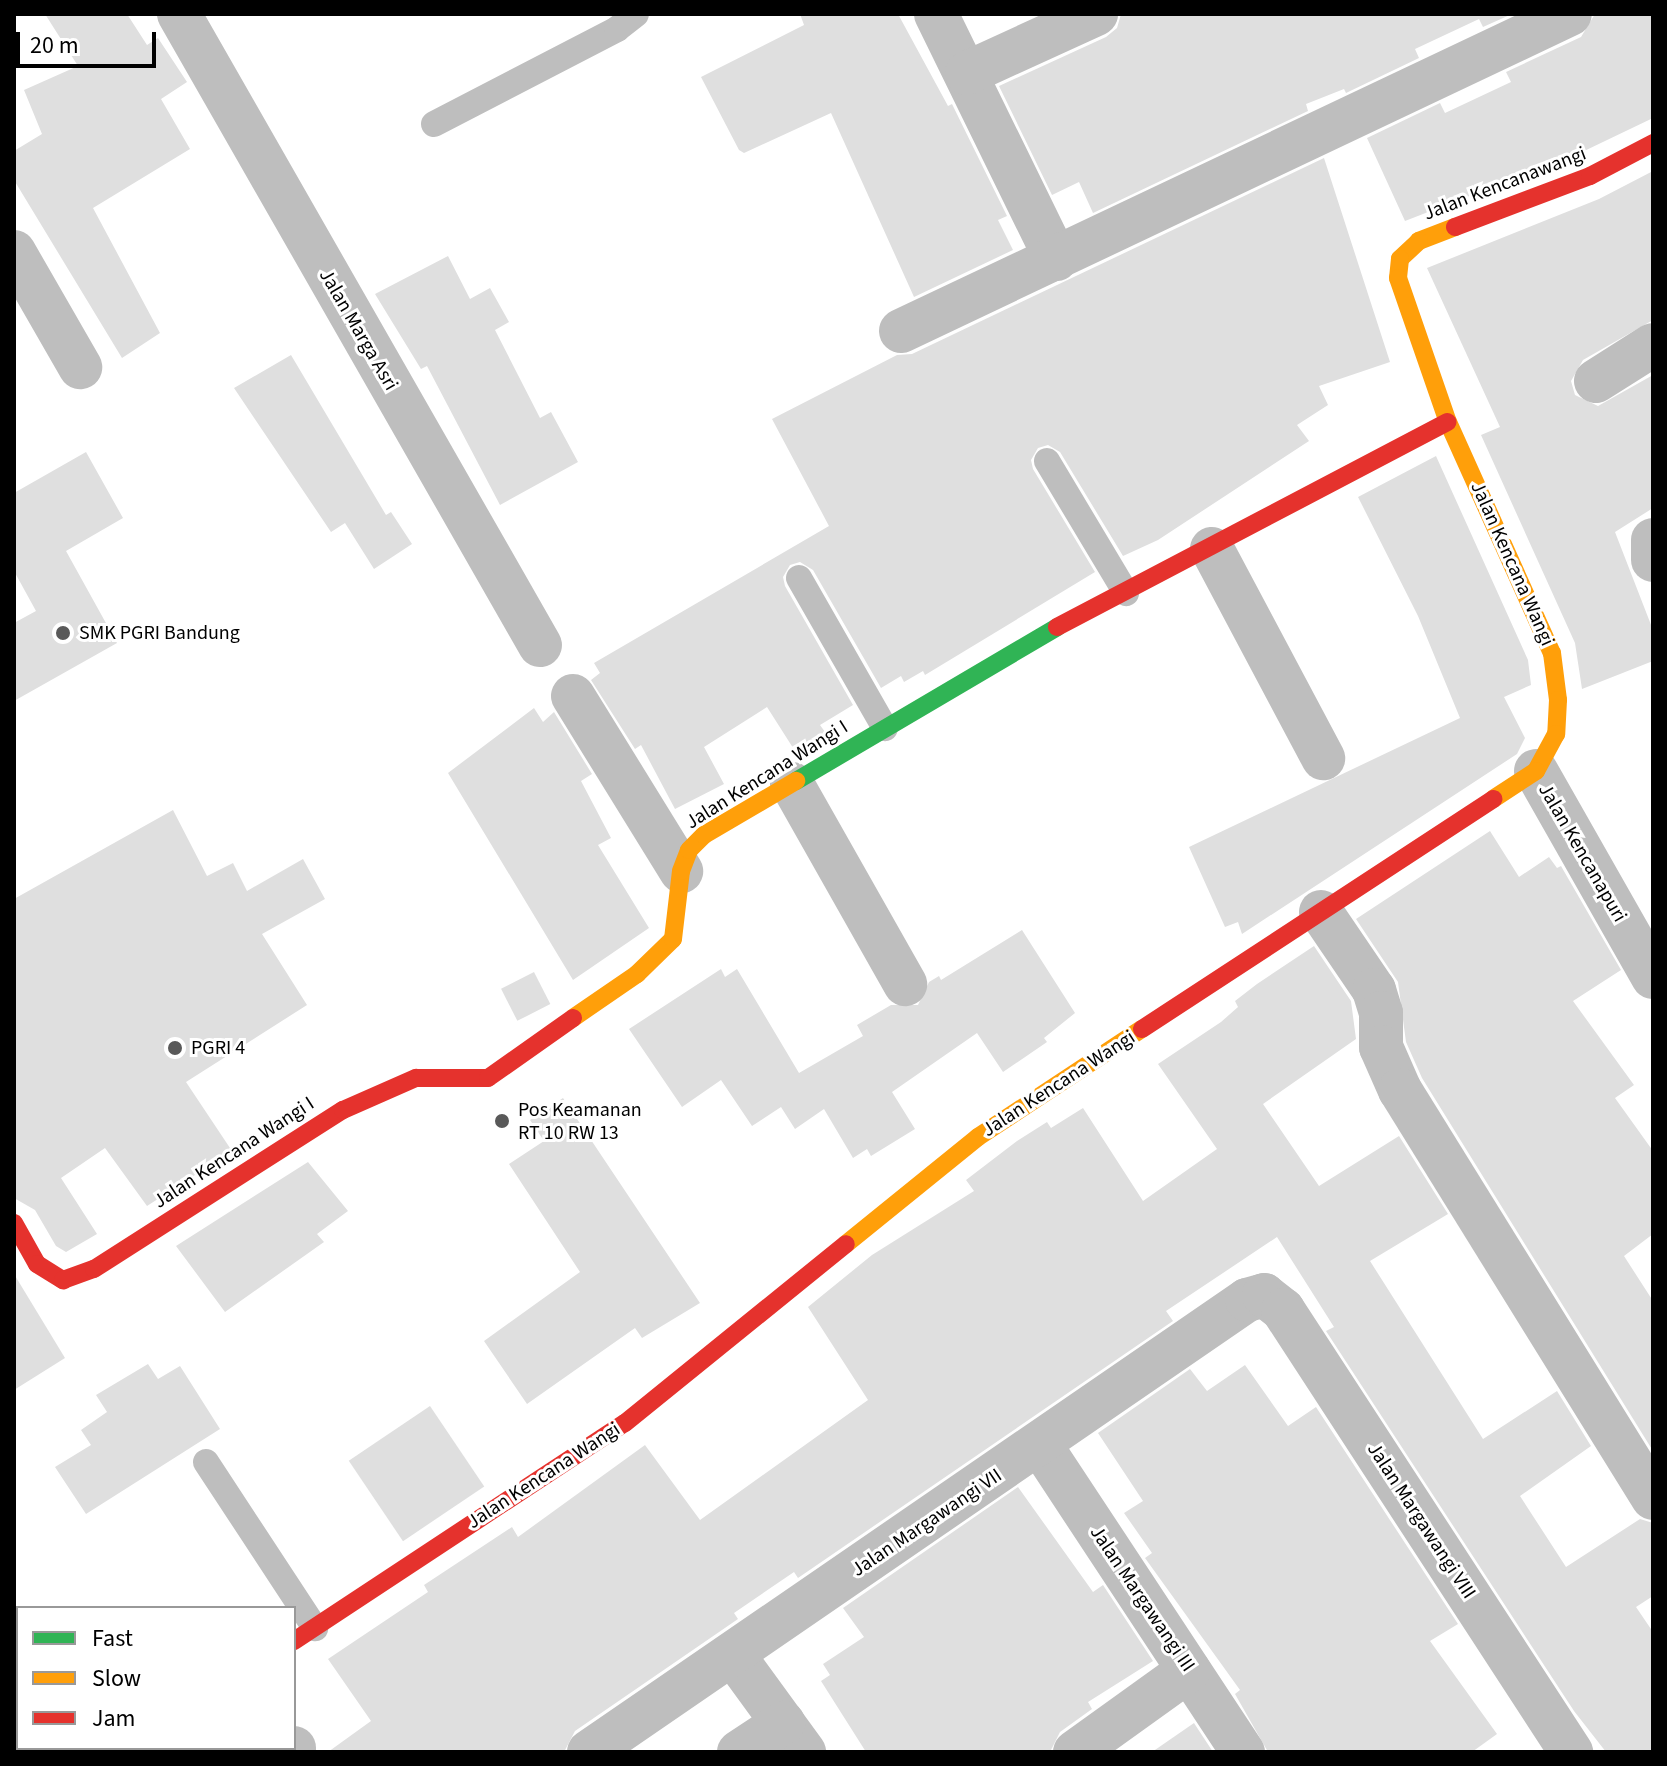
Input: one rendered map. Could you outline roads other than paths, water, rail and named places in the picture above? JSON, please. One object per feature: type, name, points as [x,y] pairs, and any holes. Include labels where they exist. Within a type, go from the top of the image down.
[{"type":"street","name":"Jalan Marga Asri","points":[[179,14],[540,645]]},
{"type":"street","points":[[936,14],[1056,259]]},
{"type":"street","points":[[967,73],[1096,14]]},
{"type":"street","points":[[901,331],[1570,14]]},
{"type":"street","name":"Jalan Kencanawangi","points":[[1448,422],[1398,278],[1400,259],[1419,241],[1590,176],[1653,143]]},
{"type":"street","points":[[14,252],[80,367]]},
{"type":"street","points":[[1596,381],[1653,345]]},
{"type":"street","name":"Jalan Kencana Wangi I","points":[[14,1223],[37,1264],[63,1280],[94,1269],[343,1110],[416,1078],[488,1078],[637,974],[673,939],[681,871],[689,850],[704,835],[1037,638],[1212,549],[1448,422]]},
{"type":"street","name":"Jalan Kencana Wangi","points":[[305,1634],[625,1423],[978,1137],[1536,771],[1556,734],[1558,700],[1552,653],[1448,422]]},
{"type":"street","points":[[1653,540],[1653,560]]},
{"type":"street","points":[[1212,549],[1323,758]]},
{"type":"street","points":[[573,696],[681,871]]},
{"type":"street","name":"Jalan Kencanapuri","points":[[1536,771],[1653,977]]},
{"type":"street","points":[[792,784],[905,984]]},
{"type":"street","points":[[1321,912],[1374,990],[1381,1013],[1381,1047],[1400,1090],[1653,1498]]},
{"type":"street","name":"Jalan Margawangi VII","points":[[589,1752],[1041,1446],[1247,1300],[1264,1295]]},
{"type":"street","name":"Jalan Margawangi VIII","points":[[1264,1295],[1283,1310],[1571,1752]]},
{"type":"street","name":"Jalan Margawangi III","points":[[1041,1446],[1243,1752]]},
{"type":"street","points":[[734,1656],[794,1738],[739,1752]]},
{"type":"street","points":[[1075,1752],[1189,1670]]},
{"type":"lane","points":[[434,124],[617,29],[636,14]]},
{"type":"lane","points":[[1047,461],[1126,593]]},
{"type":"lane","points":[[799,578],[885,728]]},
{"type":"lane","points":[[206,1462],[289,1606]]},
{"type":"place","name":"SMK PGRI Bandung","points":[[63,633]]},
{"type":"place","name":"PGRI 4","points":[[175,1048]]},
{"type":"place","name":"Pos Keamanan RT 10 RW 13","points":[[502,1121]]}]
